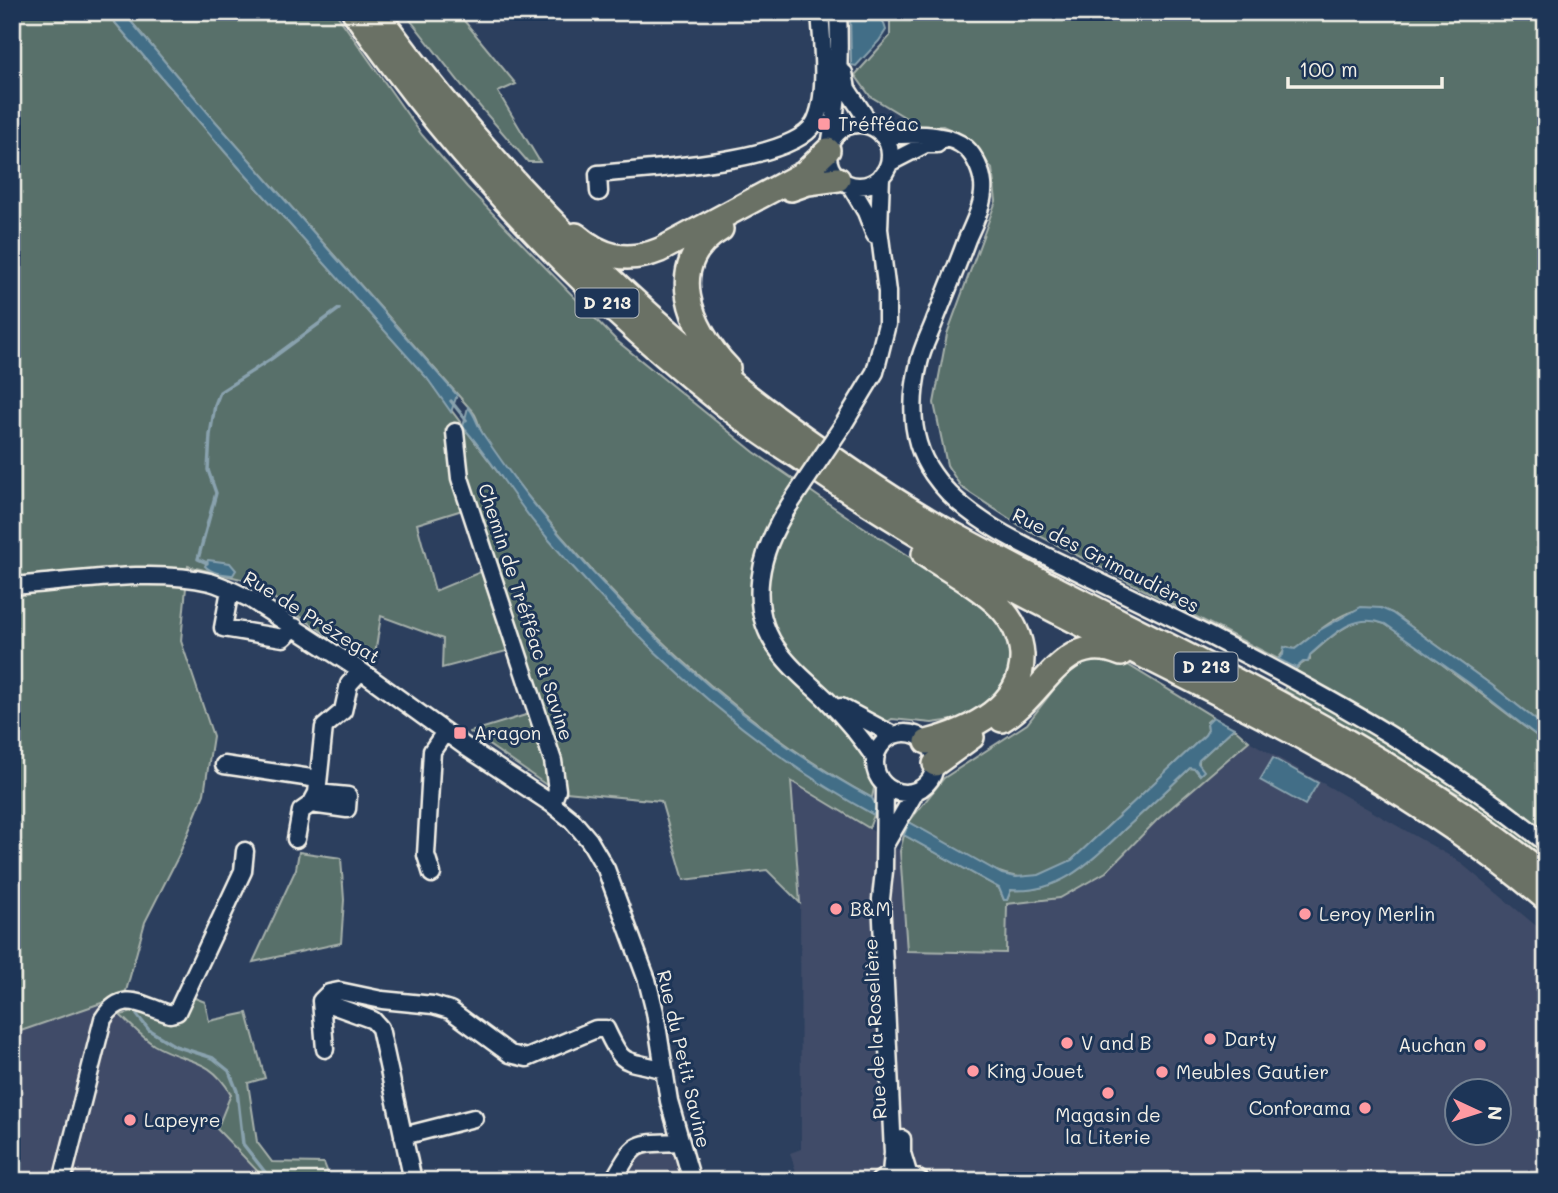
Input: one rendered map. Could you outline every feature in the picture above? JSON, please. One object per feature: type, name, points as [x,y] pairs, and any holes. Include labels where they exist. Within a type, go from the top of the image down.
[{"type":"highway","name":"D 213","points":[[354,12],[396,71],[465,155],[586,284],[744,421],[841,487],[1009,586],[1307,739],[1481,849],[1546,899]]},
{"type":"highway","name":"D 213","points":[[376,12],[430,84],[496,162],[591,262],[703,361],[782,422],[856,474],[941,527],[1038,581],[1333,733],[1465,816],[1546,876]]},
{"type":"highway","points":[[496,162],[519,176],[579,237],[593,247],[622,258],[642,257],[804,173],[830,145]]},
{"type":"highway","points":[[782,422],[777,409],[719,358],[693,317],[687,276],[692,256],[711,234],[785,192],[808,183],[844,182]]},
{"type":"highway","points":[[841,487],[857,507],[1000,607],[1016,628],[1022,647],[1023,667],[1018,685],[1008,699],[995,712],[975,724],[949,736],[927,742]]},
{"type":"highway","points":[[935,764],[960,744],[1016,712],[1070,655],[1079,650],[1110,650],[1177,682],[1196,682]]},
{"type":"street","points":[[599,192],[598,174],[689,165],[767,152],[804,135],[814,124],[822,94],[820,12]]},
{"type":"street","points":[[838,12],[841,60],[838,102],[830,145],[830,166],[870,219],[882,257]]},
{"type":"street","points":[[841,60],[847,89],[889,147],[879,205],[887,292],[882,349],[875,372],[843,425],[775,526],[760,570],[758,600],[766,630],[780,654],[827,699],[856,732],[875,758],[876,768],[885,785],[900,792],[916,791],[930,780],[935,764],[935,756],[927,742],[911,733],[893,735],[884,740],[875,758]]},
{"type":"street","points":[[830,145],[847,126],[857,124],[877,131],[946,138],[966,147],[978,165]]},
{"type":"street","points":[[844,182],[870,184],[885,170],[926,144],[944,144],[961,150],[978,165]]},
{"type":"street","name":"Rue des Grimaudières","points":[[978,165],[984,186],[977,216],[919,360],[912,412],[921,451],[932,473],[952,497],[1008,537],[1312,690],[1454,775],[1546,843]]},
{"type":"street","name":"Chemin de Tréfféac à Savine","points":[[455,432],[460,478],[553,761],[557,790],[552,804]]},
{"type":"street","name":"Rue de Prézegat","points":[[12,586],[130,577],[181,578],[211,583],[230,590],[295,627],[552,804]]},
{"type":"street","points":[[230,590],[223,628],[284,638],[295,627]]},
{"type":"street","points":[[296,838],[301,811],[315,792],[324,727],[343,711],[349,684],[360,671]]},
{"type":"street","points":[[827,699],[893,735]]},
{"type":"street","points":[[432,874],[426,855],[432,751],[445,732]]},
{"type":"street","points":[[224,765],[315,792]]},
{"type":"street","name":"Rue de la Roselière","points":[[885,785],[884,882],[881,899],[893,1153],[885,1177]]},
{"type":"street","name":"Rue de la Roselière","points":[[885,845],[916,791]]},
{"type":"street","name":"Rue du Petit Savine","points":[[552,804],[572,820],[589,840],[606,869],[656,1012],[669,1101],[692,1181]]},
{"type":"street","points":[[62,1181],[103,1019],[110,1009],[122,1001],[141,1003],[170,1014],[177,1012],[243,870],[245,851]]},
{"type":"street","name":"Rue de la Roselière","points":[[884,882],[889,899],[902,1153],[915,1177]]},
{"type":"street","points":[[325,1049],[321,1001],[329,993],[339,991],[382,1000],[433,1004],[450,1010],[510,1054],[521,1058],[527,1058],[596,1029],[606,1029],[617,1052],[625,1061],[664,1070]]},
{"type":"street","points":[[321,1001],[377,1023],[380,1028],[413,1181]]},
{"type":"street","points":[[403,1136],[474,1118]]},
{"type":"street","points":[[613,1181],[632,1149],[645,1143],[681,1142]]},
{"type":"street","points":[[885,1177],[915,1177]]},
{"type":"shaded area","points":[[106,12],[123,12],[209,114],[457,395],[451,412],[427,378],[226,153]]},
{"type":"shaded area","points":[[863,12],[883,21],[886,30],[856,66],[851,65],[850,13]]},
{"type":"shaded area","points":[[468,407],[483,434],[530,499],[566,543],[644,626],[686,666],[776,738],[823,770],[872,798],[876,806],[874,815],[780,756],[735,722],[650,648],[572,567],[517,500],[463,427]]},
{"type":"shaded area","points":[[208,560],[230,563],[236,570],[233,575],[214,572],[205,566]]},
{"type":"shaded area","points":[[1361,607],[1381,608],[1392,613],[1493,686],[1546,728],[1546,743],[1469,683],[1385,624],[1374,621],[1353,623],[1327,640],[1310,655],[1308,662],[1303,662],[1296,668],[1278,659],[1283,655],[1284,647],[1295,649],[1320,630]]},
{"type":"shaded area","points":[[1213,717],[1234,728],[1199,760],[1198,763],[1204,771],[1200,775],[1190,768],[1101,852],[1060,881],[1029,890],[1011,890],[1007,900],[1004,900],[999,888],[904,835],[909,822],[1002,874],[1016,877],[1039,875],[1072,860],[1205,735],[1208,730],[1207,723]]},
{"type":"shaded area","points":[[1249,741],[1457,860],[1546,934],[1546,1181],[799,1181],[790,1153],[801,1149],[800,903],[791,780],[869,828],[900,851],[907,951],[1006,904],[1060,898],[1106,872],[1158,819]]},
{"type":"shaded area","points":[[1273,758],[1318,783],[1305,805],[1260,780]]},
{"type":"shaded area","points":[[110,1000],[117,1014],[154,1045],[203,1064],[222,1077],[231,1094],[247,1159],[267,1181],[12,1181],[12,1034]]},
{"type":"shaded area","points":[[642,1151],[675,1151],[687,1181],[624,1181]]},
{"type":"green space","points":[[12,12],[106,12],[226,153],[427,378],[542,531],[613,609],[669,664],[730,717],[805,772],[874,815],[869,828],[791,781],[800,903],[767,870],[684,880],[661,801],[555,791],[470,732],[542,710],[522,647],[442,668],[443,639],[381,616],[373,667],[249,581],[188,566],[181,641],[213,736],[204,794],[179,855],[145,922],[126,991],[110,1000],[12,1034]],"holes":[[[472,502],[495,566],[435,591],[417,524],[459,511]]]},
{"type":"green space","points":[[123,12],[335,12],[422,135],[467,187],[617,341],[754,452],[993,611],[1012,633],[1014,678],[989,704],[960,719],[932,723],[892,719],[871,732],[865,752],[874,788],[872,798],[776,737],[688,666],[606,586],[498,458],[473,412],[209,114]]},
{"type":"green space","points":[[404,12],[457,12],[516,84],[498,92],[540,162],[528,162],[464,88]]},
{"type":"green space","points":[[890,12],[1546,12],[1546,728],[1392,613],[1378,609],[1352,612],[1328,624],[1295,649],[1287,647],[1278,659],[1022,527],[961,487],[947,465],[934,403],[947,334],[996,201],[992,169],[970,139],[943,126],[921,127],[870,96],[855,75],[890,36]]},
{"type":"green space","points":[[1369,619],[1385,624],[1414,643],[1546,743],[1546,859],[1457,793],[1284,690],[1297,668],[1310,660],[1310,655],[1337,632]]},
{"type":"green space","points":[[1099,654],[1123,662],[1213,717],[1207,722],[1208,730],[1205,735],[1072,860],[1042,874],[1018,877],[985,867],[909,822],[944,778],[1027,724],[1075,662]]},
{"type":"green space","points":[[1234,728],[1249,741],[1158,819],[1106,872],[1060,898],[1007,904],[1006,953],[907,951],[900,851],[904,835],[999,888],[1004,900],[1007,900],[1011,890],[1029,890],[1045,886],[1075,872],[1190,768],[1199,774],[1199,760]]},
{"type":"green space","points":[[299,852],[341,858],[344,900],[341,943],[253,962],[296,869]]},
{"type":"green space","points":[[190,996],[205,1002],[209,1021],[247,1013],[265,1078],[248,1083],[257,1142],[272,1162],[324,1163],[331,1181],[267,1181],[217,1129],[231,1094],[223,1082],[197,1062],[154,1045],[120,1015],[139,1011],[175,1023]]},
{"type":"waterway","points":[[207,563],[198,559],[216,493],[208,470],[210,435],[220,392],[271,359],[339,309]]},
{"type":"waterway","points":[[451,401],[466,420]]},
{"type":"waterway","points":[[137,1015],[149,1030],[175,1046],[213,1058],[229,1071],[237,1091],[243,1144],[272,1181]]},
{"type":"place","name":"Tréfféac","points":[[824,124]]},
{"type":"place","name":"Aragon","points":[[460,733]]},
{"type":"place","name":"B&M","points":[[836,909]]},
{"type":"place","name":"Leroy Merlin","points":[[1305,914]]},
{"type":"place","name":"Darty","points":[[1210,1039]]},
{"type":"place","name":"V and B","points":[[1067,1043]]},
{"type":"place","name":"Auchan","points":[[1480,1045]]},
{"type":"place","name":"King Jouet","points":[[973,1071]]},
{"type":"place","name":"Meubles Gautier","points":[[1162,1072]]},
{"type":"place","name":"Magasin de la Literie","points":[[1108,1093]]},
{"type":"place","name":"Conforama","points":[[1365,1108]]},
{"type":"place","name":"Lapeyre","points":[[130,1120]]}]
